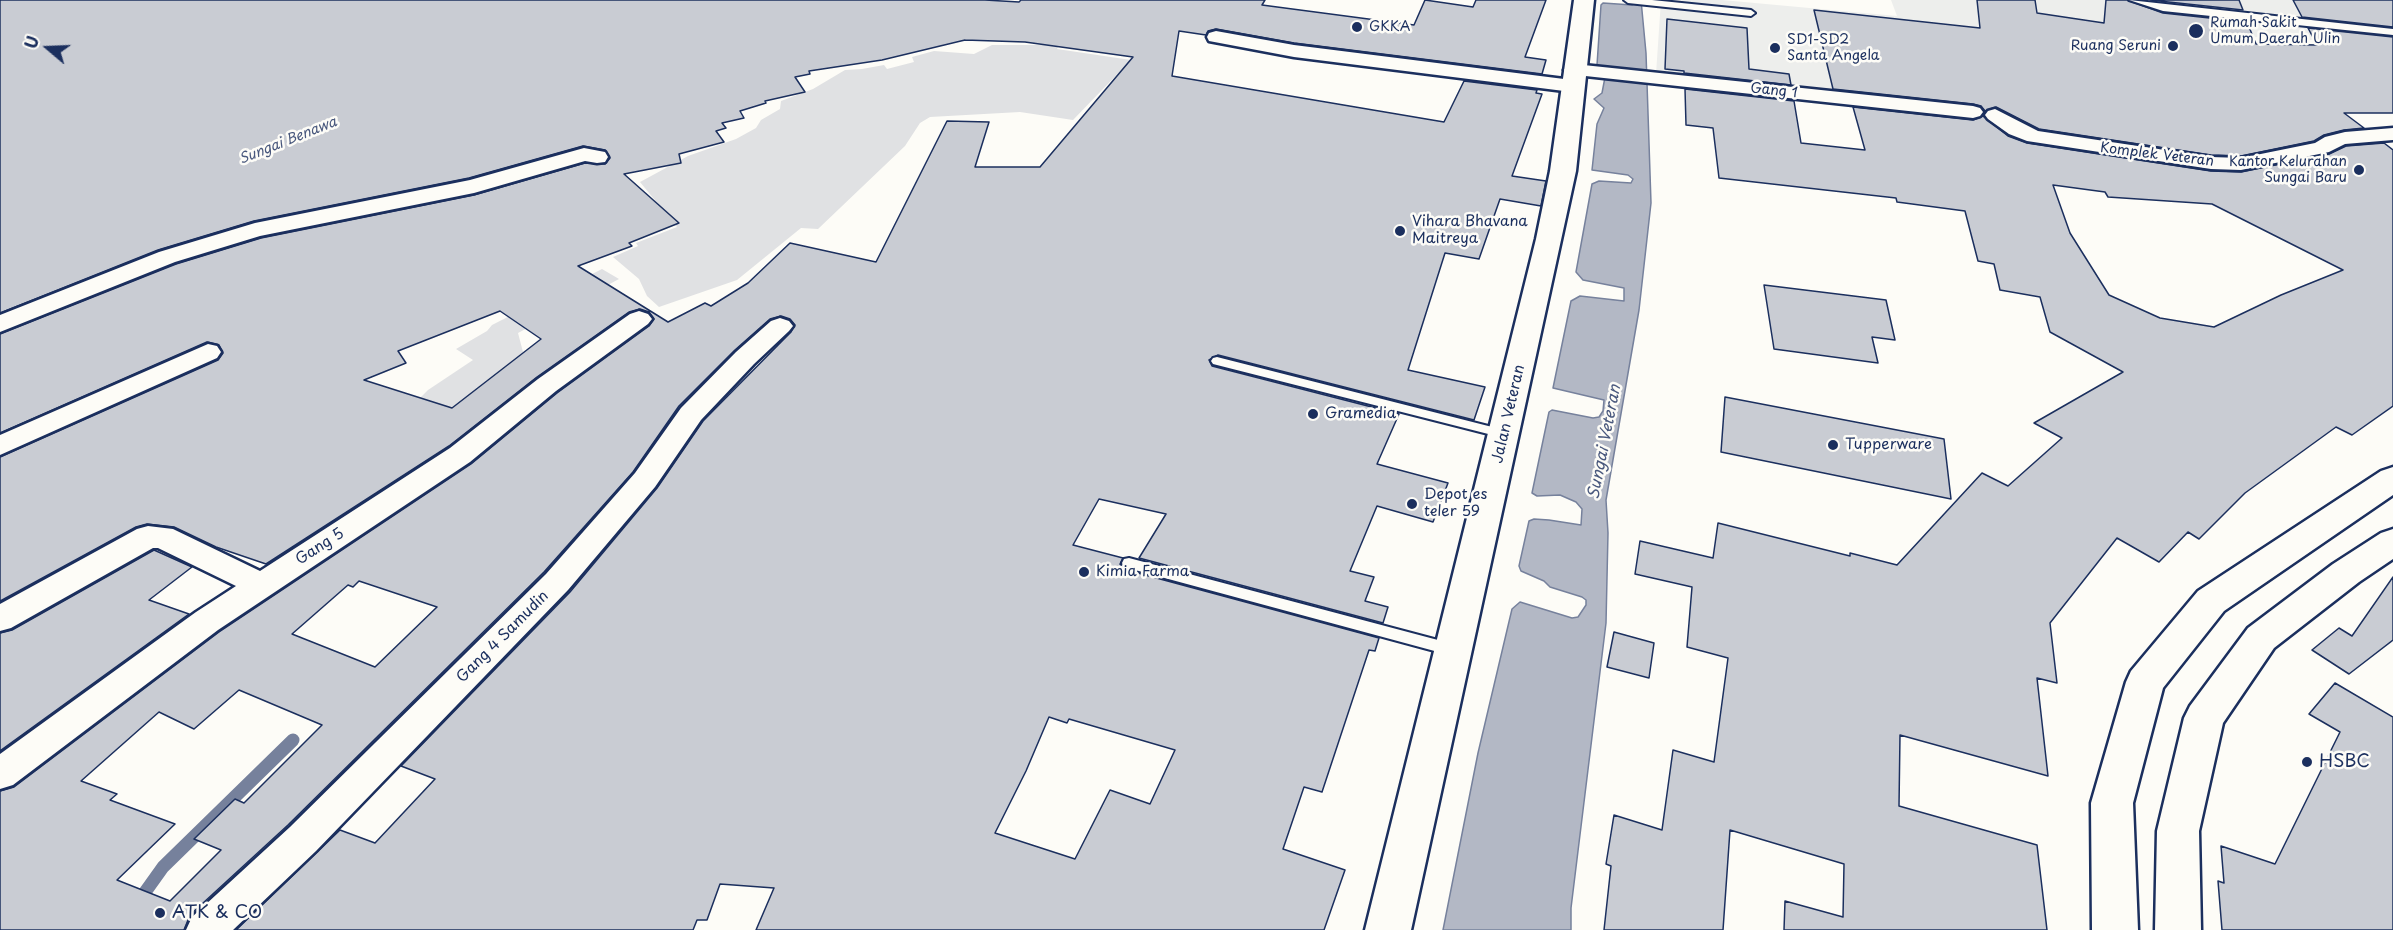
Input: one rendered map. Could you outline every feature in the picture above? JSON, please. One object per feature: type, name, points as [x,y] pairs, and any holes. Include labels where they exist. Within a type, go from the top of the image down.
[{"type":"main road","name":"Jalan Veteran","points":[[1388,930],[1561,182],[1580,76],[1584,0]]},
{"type":"main road","points":[[2115,930],[2112,803],[2145,682],[2211,601],[2393,479]]},
{"type":"main road","points":[[2178,930],[2178,831],[2204,718],[2261,638],[2346,573],[2393,542]]},
{"type":"street","name":"Gang 1","points":[[1216,37],[1294,51],[1580,76],[1652,79],[1973,112]]},
{"type":"street","name":"Komplek Veteran","points":[[1995,115],[2016,130],[2034,137],[2211,163],[2241,164],[2322,148],[2332,141],[2345,138],[2393,134]]},
{"type":"street","points":[[0,324],[167,257],[255,230],[474,186],[555,160],[584,154],[597,157]]},
{"type":"street","name":"Gang 5","points":[[0,774],[207,621],[460,455],[547,385],[639,319]]},
{"type":"street","name":"Gang 4 Samudin","points":[[206,930],[303,839],[557,582],[645,480],[690,414],[780,326]]},
{"type":"street","points":[[0,446],[208,352]]},
{"type":"street","points":[[0,619],[148,537],[162,537],[262,585]]},
{"type":"lane","points":[[1628,0],[1751,13]]},
{"type":"lane","points":[[2133,0],[2163,8],[2393,32]]},
{"type":"lane","points":[[1217,361],[1504,434]]},
{"type":"lane","points":[[1129,562],[1453,650]]},
{"type":"shaded area","points":[[1661,0],[1722,0],[1897,16],[1891,0],[2393,0],[2393,47],[2265,36],[2205,44],[1892,42],[1906,103],[1656,74]]},
{"type":"shaded area","points":[[992,45],[1059,45],[1057,49],[1131,60],[1073,120],[1020,112],[930,117],[920,123],[905,146],[818,229],[801,228],[737,280],[659,307],[647,296],[639,279],[613,257],[638,246],[636,243],[677,227],[640,182],[688,156],[736,139],[756,128],[761,120],[780,109],[781,101],[813,89],[845,70],[884,65],[887,69],[914,62],[912,57],[934,51],[974,54]]},
{"type":"shaded area","points":[[602,269],[619,279],[518,333],[523,352],[453,411],[419,399],[428,390],[473,360],[456,349],[487,331],[492,325]]},
{"type":"water","name":"Sungai Veteran","points":[[1641,0],[1646,53],[1651,203],[1639,310],[1606,500],[1608,533],[1606,623],[1571,908],[1571,930],[1443,930],[1478,753],[1512,609],[1520,602],[1572,618],[1578,617],[1586,605],[1586,600],[1582,597],[1550,587],[1544,581],[1521,571],[1519,566],[1529,521],[1549,520],[1581,525],[1582,509],[1576,502],[1560,495],[1537,496],[1532,493],[1549,412],[1552,410],[1593,418],[1599,417],[1603,411],[1604,400],[1553,388],[1571,301],[1580,296],[1624,301],[1624,288],[1583,280],[1576,272],[1592,184],[1599,181],[1631,183],[1633,179],[1628,175],[1592,170],[1597,124],[1604,108],[1594,99],[1602,93],[1606,72],[1597,65],[1601,5],[1603,3],[1632,5]]},
{"type":"building","points":[[0,0],[985,0],[1019,2],[1021,0],[1265,0],[1262,5],[1414,25],[1425,0],[1473,7],[1476,0],[1546,0],[1525,57],[1546,60],[1542,74],[1294,43],[1216,29],[1208,31],[1206,35],[1179,31],[1172,76],[1444,122],[1464,81],[1537,90],[1536,93],[1542,94],[1512,176],[1546,181],[1541,206],[1500,199],[1479,259],[1445,253],[1408,370],[1485,387],[1474,420],[1218,355],[1209,360],[1212,366],[1399,414],[1377,464],[1448,483],[1433,522],[1377,506],[1350,571],[1374,577],[1365,601],[1388,607],[1383,623],[1139,558],[1166,514],[1099,499],[1073,545],[1123,558],[1120,564],[1123,569],[1379,638],[1375,651],[1369,650],[1322,792],[1304,787],[1283,849],[1345,870],[1324,930],[756,930],[774,888],[720,884],[707,920],[697,920],[693,930],[236,930],[340,830],[375,843],[435,779],[401,766],[570,592],[657,488],[703,421],[791,332],[795,325],[790,319],[781,316],[770,319],[679,406],[633,472],[544,572],[288,825],[190,915],[184,930],[0,930],[0,791],[14,787],[219,632],[471,464],[557,393],[649,326],[654,319],[649,312],[640,309],[629,312],[537,377],[449,446],[266,564],[216,547],[174,527],[147,524],[136,527],[0,601],[0,457],[218,360],[223,353],[219,345],[207,342],[0,433],[0,334],[176,264],[261,238],[474,195],[585,163],[605,164],[610,158],[605,150],[583,146],[469,178],[254,221],[158,250],[0,313]],"holes":[[[965,40],[1025,42],[1133,57],[1040,167],[975,167],[989,122],[947,121],[876,262],[790,243],[748,283],[711,306],[705,303],[668,322],[578,266],[632,246],[629,243],[679,223],[624,174],[681,163],[679,154],[724,142],[716,131],[726,128],[722,123],[744,118],[740,111],[766,103],[765,101],[805,92],[795,77],[810,74],[809,71],[882,60]],[[500,311],[541,339],[452,408],[364,380],[406,363],[398,351]],[[359,581],[437,607],[375,667],[292,634],[348,585],[353,587]],[[239,690],[322,725],[244,803],[235,799],[194,839],[221,850],[170,901],[117,880],[175,824],[110,800],[117,794],[81,781],[159,712],[194,729]],[[1049,717],[1067,723],[1069,719],[1175,750],[1150,804],[1110,790],[1075,859],[995,833],[1026,771]]]},
{"type":"building","points":[[1977,0],[2035,0],[2037,13],[2104,23],[2106,0],[2127,0],[2163,13],[2247,22],[2256,44],[2317,45],[2308,28],[2393,37],[2393,113],[2344,113],[2364,128],[2344,130],[2324,135],[2314,141],[2241,156],[2211,155],[2039,129],[1996,107],[1985,111],[1981,106],[1973,104],[1833,89],[1814,10],[1980,28]]},
{"type":"building","points":[[2150,0],[2239,0],[2243,10]]},
{"type":"building","points":[[2293,0],[2393,0],[2393,27],[2302,17]]},
{"type":"building","points":[[1667,19],[1747,28],[1749,69],[1789,74],[1791,85],[1665,69]]},
{"type":"building","points":[[1685,89],[1794,101],[1801,143],[1865,150],[1853,107],[1973,120],[1983,116],[2008,136],[2027,143],[2211,171],[2241,172],[2329,154],[2346,146],[2384,143],[2393,150],[2393,406],[2352,435],[2336,427],[2245,493],[2199,539],[2188,532],[2159,562],[2117,538],[2050,623],[2057,683],[2037,678],[2048,776],[1900,735],[1899,806],[2037,845],[2047,930],[1784,930],[1785,901],[1843,917],[1844,864],[1730,830],[1723,930],[1604,930],[1611,866],[1606,864],[1614,815],[1662,830],[1673,750],[1714,762],[1728,658],[1687,647],[1692,587],[1635,574],[1640,541],[1713,558],[1718,523],[1850,556],[1850,553],[1897,565],[1982,473],[2008,486],[2062,438],[2034,423],[2123,372],[2050,332],[2040,297],[2000,290],[1994,264],[1978,261],[1965,211],[1897,202],[1896,198],[1719,178],[1713,128],[1686,125]],"holes":[[[2053,185],[2105,192],[2108,197],[2212,204],[2343,270],[2281,295],[2214,327],[2160,318],[2109,295],[2070,233]]]},
{"type":"building","points":[[1764,285],[1886,300],[1895,340],[1872,337],[1878,363],[1774,349]]},
{"type":"building","name":"Tupperware","points":[[1725,397],[1944,439],[1951,499],[1721,452]]},
{"type":"building","points":[[154,550],[192,567],[149,600],[189,614],[0,751],[0,633],[12,630]]},
{"type":"building","points":[[2393,577],[2393,640],[2349,674],[2312,650],[2339,628],[2352,636]]},
{"type":"building","points":[[1614,632],[1654,643],[1649,678],[1607,667]]},
{"type":"building","points":[[2335,683],[2393,717],[2393,930],[2222,930],[2218,881],[2224,883],[2221,846],[2275,864],[2340,732],[2309,714]]},
{"type":"waterway","points":[[138,902],[163,867],[293,740]]},
{"type":"place","name":"GKKA","points":[[1357,27]]},
{"type":"place","name":"Rumah Sakit Umum Daerah Ulin","points":[[2196,31]]},
{"type":"place","name":"Ruang Seruni","points":[[2173,46]]},
{"type":"place","name":"SD1-SD2 Santa Angela","points":[[1775,48]]},
{"type":"place","name":"Kantor Kelurahan Sungai Baru","points":[[2359,170]]},
{"type":"place","name":"Vihara Bhavana Maitreya","points":[[1400,231]]},
{"type":"place","name":"Gramedia","points":[[1313,414]]},
{"type":"place","name":"Tupperware","points":[[1833,445]]},
{"type":"place","name":"Depot es teler 59","points":[[1412,504]]},
{"type":"place","name":"Kimia Farma","points":[[1084,572]]},
{"type":"place","name":"HSBC","points":[[2307,762]]},
{"type":"place","name":"ATK & CO","points":[[160,913]]},
{"type":"water label","name":"Sungai Benawa","points":[[288,141]]}]
